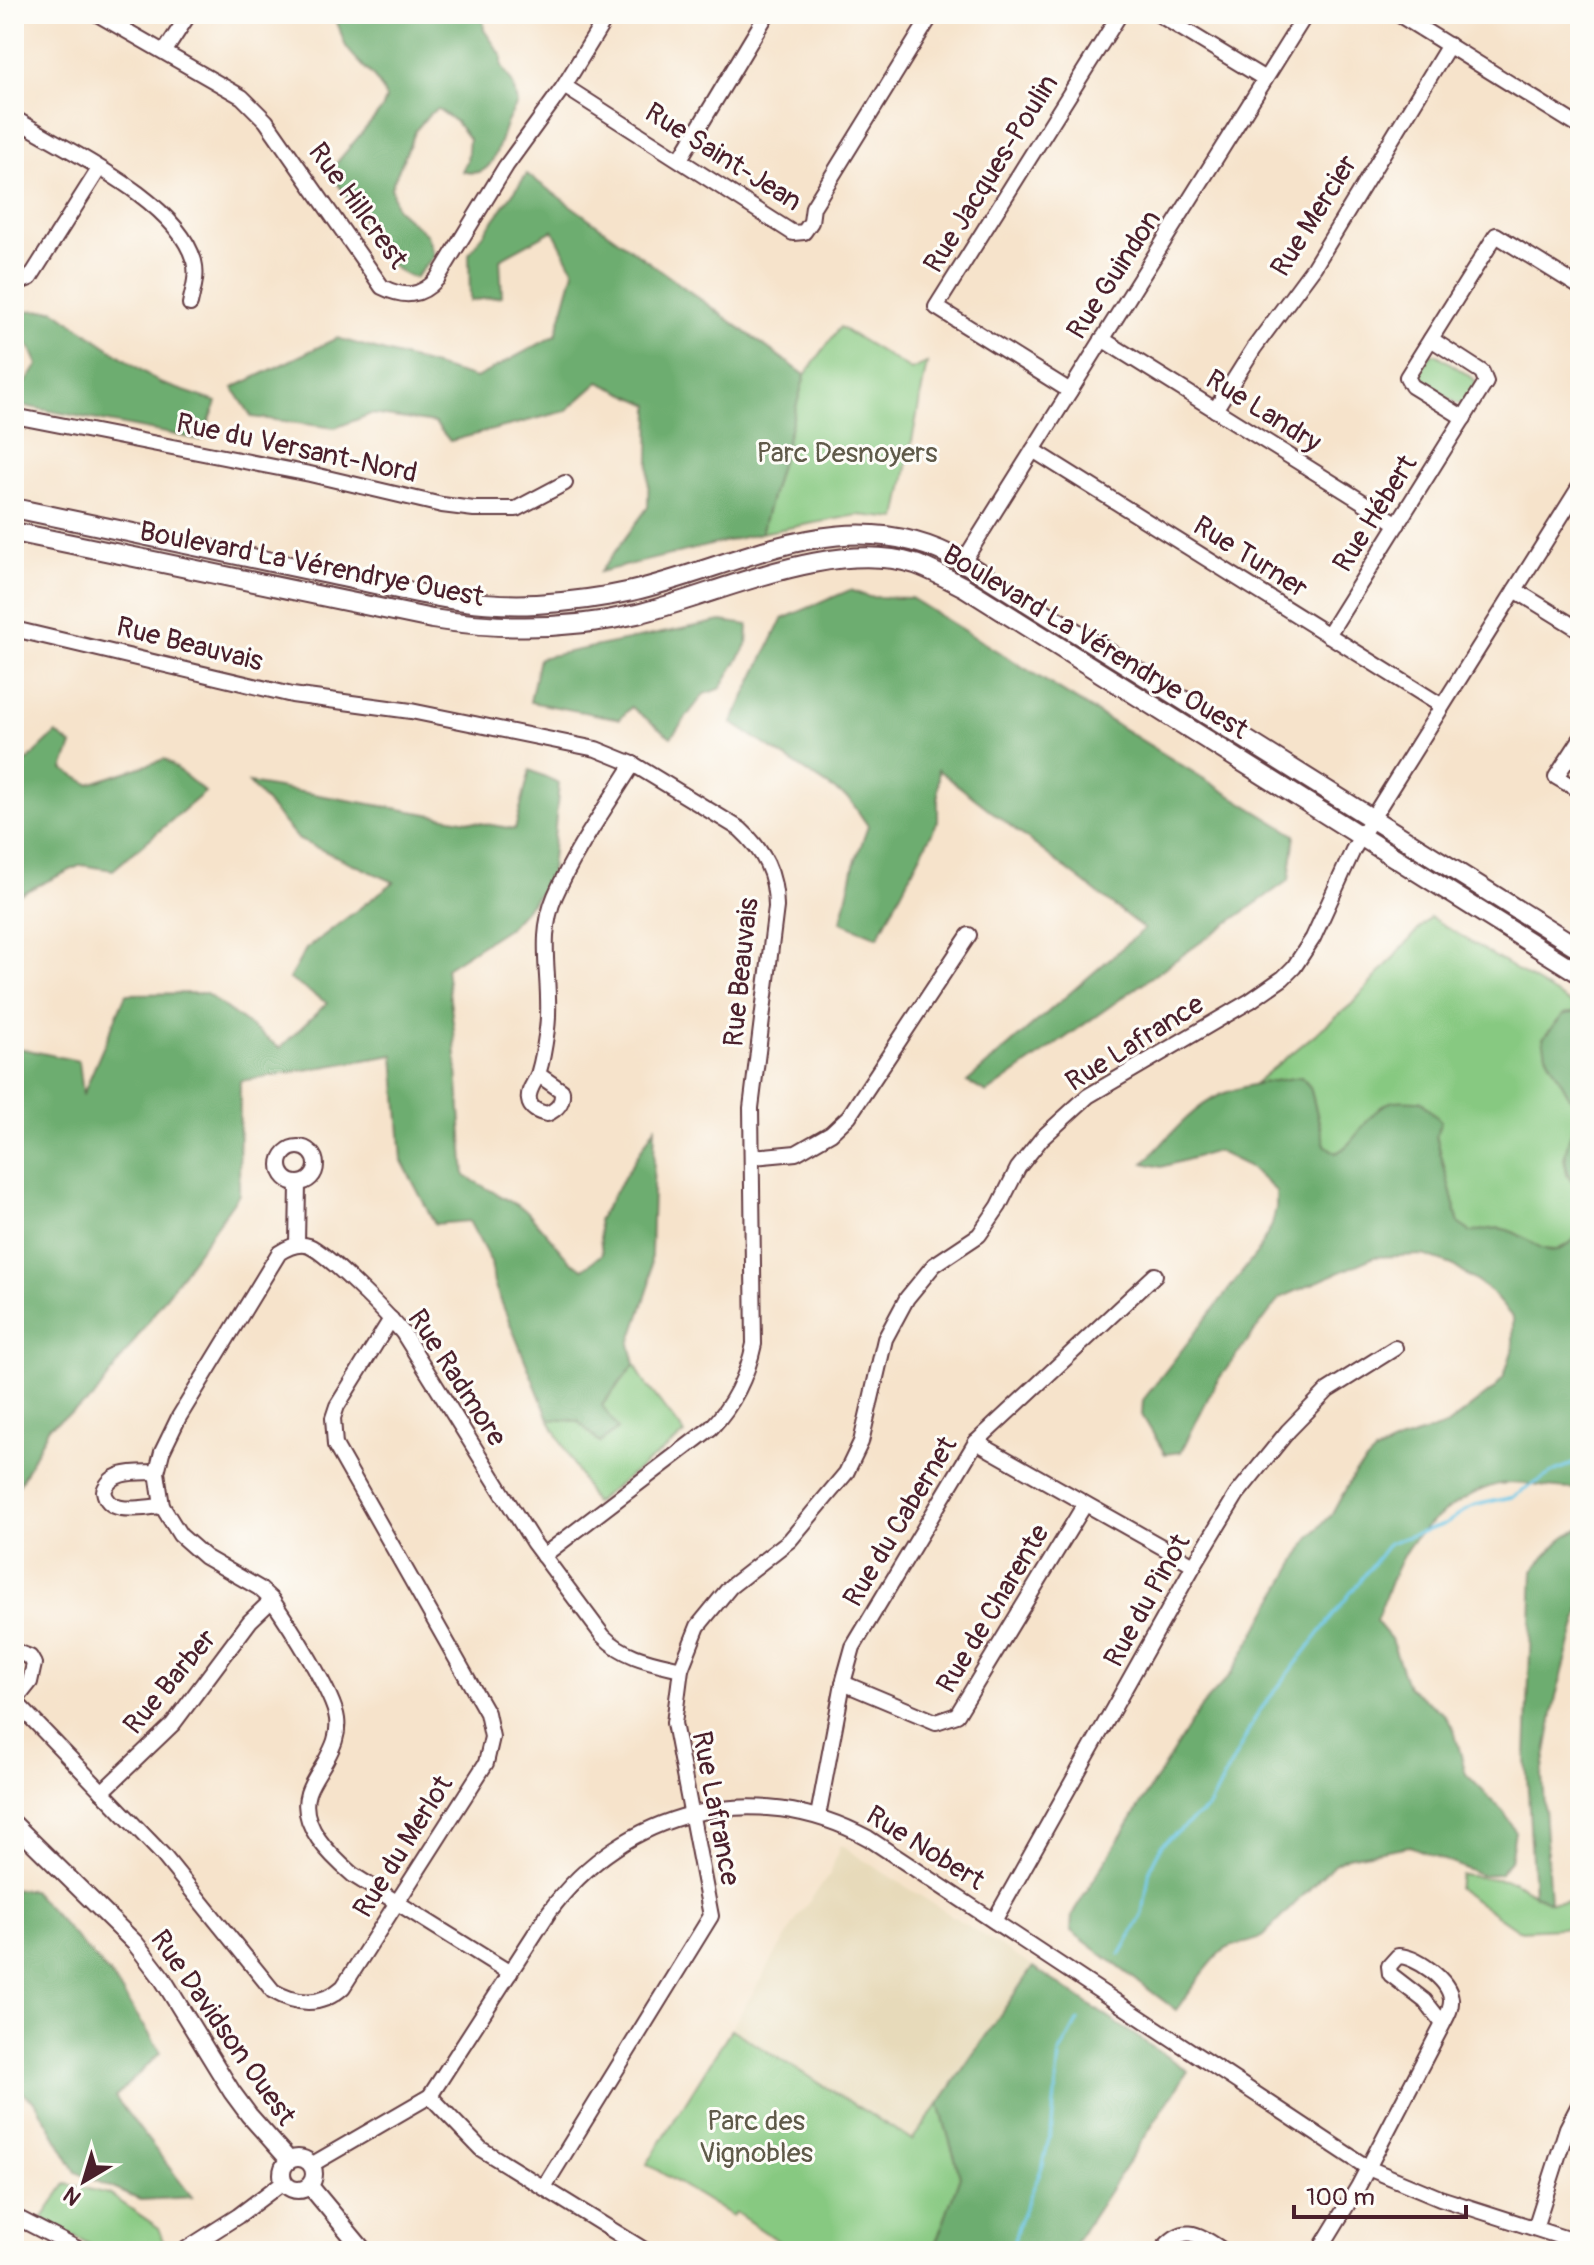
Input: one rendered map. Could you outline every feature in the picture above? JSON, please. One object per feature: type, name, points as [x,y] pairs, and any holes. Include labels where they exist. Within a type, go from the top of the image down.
[{"type":"main road","name":"Boulevard La Vérendrye Ouest","points":[[14,508],[429,597],[500,604],[566,602],[632,591],[831,535],[874,533],[931,545],[963,562],[1580,949]]},
{"type":"main road","name":"Boulevard La Vérendrye Ouest","points":[[14,532],[432,619],[516,628],[575,625],[638,614],[825,559],[885,559],[912,563],[964,587],[1580,974]]},
{"type":"street","name":"Rue Hillcrest","points":[[97,14],[242,97],[266,121],[382,287],[403,295],[428,289],[437,279],[506,166],[564,86],[608,14]]},
{"type":"street","points":[[165,51],[189,14]]},
{"type":"street","points":[[680,159],[767,14]]},
{"type":"street","name":"Rue Saint-Jean","points":[[564,86],[793,233],[804,232],[811,222],[813,207],[932,14]]},
{"type":"street","name":"Rue Jacques-Poulin","points":[[1070,391],[936,307],[1120,14]]},
{"type":"street","points":[[1158,14],[1265,79]]},
{"type":"street","name":"Rue Guindon","points":[[963,562],[1306,14]]},
{"type":"street","points":[[1398,14],[1580,127]]},
{"type":"street","name":"Rue Mercier","points":[[1215,410],[1254,348],[1314,267],[1449,45]]},
{"type":"street","points":[[14,118],[149,201],[185,241],[195,262],[196,278],[190,304]]},
{"type":"street","points":[[14,281],[30,278],[99,169]]},
{"type":"street","points":[[1464,418],[1409,382],[1408,372],[1496,235],[1580,287]]},
{"type":"street","name":"Rue Landry","points":[[1102,339],[1398,524]]},
{"type":"street","name":"Rue Hébert","points":[[1328,635],[1486,382],[1485,377],[1431,339]]},
{"type":"street","name":"Rue du Versant-Nord","points":[[14,416],[474,509],[516,509],[565,483]]},
{"type":"street","name":"Rue Turner","points":[[1033,450],[1442,706]]},
{"type":"street","name":"Rue Lafrance","points":[[544,2187],[711,1916],[674,1723],[681,1669],[698,1626],[730,1587],[790,1540],[846,1473],[861,1442],[885,1339],[907,1298],[934,1265],[979,1235],[999,1206],[1018,1168],[1042,1138],[1088,1096],[1250,1001],[1283,978],[1303,956],[1371,820],[1580,486]]},
{"type":"street","points":[[1515,590],[1580,630]]},
{"type":"street","name":"Rue Beauvais","points":[[14,629],[306,698],[411,711],[538,735],[616,755],[740,829],[755,842],[772,872],[776,907],[751,1108],[754,1344],[748,1370],[737,1395],[721,1417],[696,1441],[543,1556]]},
{"type":"street","points":[[1580,740],[1556,777],[1580,791]]},
{"type":"street","points":[[539,1075],[549,1010],[546,934],[554,898],[633,764]]},
{"type":"street","points":[[753,1157],[796,1153],[831,1133],[849,1116],[969,935]]},
{"type":"street","points":[[298,1184],[297,1244],[279,1253],[273,1260],[179,1417],[162,1452],[157,1472],[162,1506],[191,1547],[259,1588],[272,1600],[329,1697],[337,1720],[336,1740],[308,1793],[307,1813],[310,1824],[338,1862],[397,1904],[510,1973]]},
{"type":"street","name":"Rue Radmore","points":[[297,1244],[318,1252],[403,1333],[543,1556],[612,1645],[638,1659],[681,1669]]},
{"type":"street","name":"Rue du Cabernet","points":[[818,1816],[843,1683],[853,1647],[976,1442],[1155,1275]]},
{"type":"street","name":"Rue du Merlot","points":[[14,1651],[30,1657],[34,1664],[30,1682],[14,1700],[163,1855],[263,1983],[283,1997],[309,2002],[322,2001],[333,1995],[351,1976],[486,1763],[492,1737],[487,1713],[335,1445],[333,1418],[337,1406],[391,1319]]},
{"type":"street","name":"Rue du Pinot","points":[[994,1921],[1237,1494],[1288,1431],[1328,1390],[1395,1348]]},
{"type":"street","points":[[976,1442],[1194,1565]]},
{"type":"street","points":[[157,1472],[117,1475],[110,1479],[104,1491],[108,1503],[115,1507],[162,1506]]},
{"type":"street","name":"Rue de Charente","points":[[843,1683],[936,1722],[957,1715],[1085,1504]]},
{"type":"street","name":"Rue Barber","points":[[102,1792],[173,1724],[250,1621],[272,1600]]},
{"type":"street","name":"Rue Nobert","points":[[311,2165],[430,2096],[549,1912],[582,1873],[640,1833],[691,1814],[750,1807],[818,1816],[868,1838],[1368,2168],[1440,2198],[1580,2243]]},
{"type":"street","name":"Rue Davidson Ouest","points":[[14,1824],[135,1943],[162,1978],[240,2104],[289,2160]]},
{"type":"street","points":[[1319,2251],[1368,2168],[1443,2024],[1451,2003],[1448,1988],[1412,1957],[1398,1956],[1389,1966],[1390,1974],[1425,2001],[1443,2024]]},
{"type":"street","points":[[430,2096],[481,2149],[646,2251]]},
{"type":"street","points":[[1535,2228],[1567,2128],[1580,2103]]},
{"type":"street","name":"Rue Davidson Ouest","points":[[289,2160],[304,2159],[311,2165]]},
{"type":"street","name":"Rue Davidson Ouest","points":[[283,2182],[281,2173],[289,2160]]},
{"type":"street","points":[[183,2251],[238,2216],[283,2182],[295,2191],[310,2186],[314,2179],[311,2165]]},
{"type":"street","points":[[310,2186],[364,2251]]},
{"type":"street","points":[[14,2216],[82,2251]]},
{"type":"street","points":[[1161,2251],[1171,2239],[1185,2233],[1201,2236],[1224,2251]]},
{"type":"shaded area","points":[[840,1845],[1033,1967],[913,2140],[731,2029],[799,1915],[830,1874]]},
{"type":"green space","points":[[330,14],[483,14],[484,30],[502,56],[502,66],[513,84],[517,104],[492,161],[481,171],[462,171],[467,161],[469,139],[456,122],[438,109],[429,114],[416,130],[391,187],[396,208],[427,235],[434,256],[415,278],[391,264],[334,178],[333,167],[382,109],[386,99],[374,77],[347,48]]},
{"type":"green space","points":[[527,174],[805,375],[761,533],[600,572],[648,507],[650,405],[599,382],[566,411],[450,441],[435,423],[371,414],[335,428],[252,417],[233,388],[337,338],[476,378],[556,335],[574,271],[553,230],[500,259],[502,296],[470,301],[469,254]]},
{"type":"green space","points":[[54,310],[160,383],[217,402],[202,440],[14,404],[14,382],[25,384],[38,365],[31,349],[14,330],[14,323],[22,311]]},
{"type":"green space","name":"Parc Desnoyers","points":[[840,327],[911,370],[927,363],[897,519],[858,515],[761,533],[805,375]]},
{"type":"green space","points":[[1431,354],[1436,354],[1474,379],[1476,386],[1466,403],[1458,404],[1420,380],[1419,372]]},
{"type":"green space","points":[[850,590],[869,597],[911,598],[1295,835],[1289,880],[987,1093],[967,1082],[1144,929],[938,770],[938,821],[878,937],[841,922],[854,865],[868,826],[850,800],[732,723],[782,619]]},
{"type":"green space","points":[[721,621],[748,625],[747,645],[720,689],[704,694],[671,737],[631,707],[620,719],[530,702],[539,658]]},
{"type":"green space","points":[[56,733],[72,745],[63,769],[89,784],[165,759],[205,792],[113,870],[81,865],[14,897],[14,763],[26,762]]},
{"type":"green space","points":[[530,770],[559,783],[550,882],[509,927],[446,968],[465,1176],[527,1211],[570,1261],[583,1269],[602,1254],[598,1220],[655,1127],[650,1284],[630,1344],[635,1364],[602,1405],[618,1429],[600,1443],[578,1421],[549,1419],[494,1284],[491,1262],[469,1221],[435,1224],[402,1161],[394,1055],[240,1081],[239,1194],[93,1399],[49,1427],[20,1483],[14,1488],[14,1047],[79,1061],[83,1094],[126,994],[205,993],[280,1048],[327,1003],[289,979],[306,949],[394,882],[299,840],[249,783],[515,829]]},
{"type":"green space","points":[[1430,917],[1580,1009],[1580,1012],[1564,1014],[1546,1054],[1578,1112],[1564,1158],[1567,1174],[1580,1195],[1580,1231],[1572,1242],[1557,1250],[1540,1249],[1515,1233],[1500,1228],[1471,1232],[1459,1224],[1436,1135],[1378,1110],[1348,1147],[1336,1153],[1325,1145],[1310,1087],[1301,1077],[1254,1084],[1352,1004]]},
{"type":"green space","points":[[1580,1012],[1580,1195],[1566,1163],[1567,1146],[1578,1112],[1546,1054],[1543,1038],[1564,1014]]},
{"type":"green space","points":[[1301,1077],[1310,1087],[1325,1145],[1336,1153],[1385,1105],[1394,1101],[1421,1101],[1441,1121],[1436,1136],[1459,1224],[1471,1232],[1503,1229],[1551,1251],[1560,1250],[1580,1231],[1580,1488],[1500,1484],[1477,1492],[1452,1507],[1420,1533],[1406,1551],[1376,1621],[1391,1639],[1408,1687],[1444,1714],[1454,1729],[1466,1774],[1504,1812],[1515,1831],[1510,1861],[1499,1874],[1480,1875],[1410,1846],[1347,1857],[1334,1864],[1263,1936],[1223,1951],[1176,2010],[1071,1931],[1072,1915],[1200,1708],[1232,1673],[1310,1537],[1332,1514],[1354,1474],[1375,1453],[1402,1440],[1446,1426],[1494,1389],[1504,1376],[1513,1348],[1513,1318],[1490,1291],[1452,1265],[1423,1255],[1374,1257],[1280,1298],[1215,1384],[1181,1452],[1165,1454],[1142,1415],[1143,1400],[1257,1253],[1272,1225],[1276,1191],[1248,1166],[1217,1151],[1161,1167],[1144,1163],[1179,1125],[1209,1101],[1239,1088]]},
{"type":"green space","points":[[635,1364],[643,1380],[685,1434],[594,1503],[549,1419],[578,1421],[600,1443],[602,1405]]},
{"type":"green space","points":[[1580,1528],[1580,1610],[1556,1697],[1542,1775],[1550,1902],[1534,1894],[1526,1758],[1533,1570],[1564,1537]]},
{"type":"green space","points":[[1461,1875],[1512,1881],[1550,1902],[1580,1901],[1580,1927],[1518,1930],[1457,1888]]},
{"type":"green space","points":[[14,1889],[32,1890],[112,1977],[161,2052],[115,2097],[192,2197],[140,2200],[76,2172],[36,2103],[14,2086]]},
{"type":"green space","points":[[1033,1967],[1188,2071],[1070,2251],[930,2251],[937,2240],[960,2176],[939,2104]]},
{"type":"green space","name":"Parc des Vignobles","points":[[731,2029],[912,2140],[939,2104],[960,2176],[937,2240],[930,2251],[793,2251],[735,2212],[732,2216],[647,2164]]},
{"type":"green space","points":[[66,2184],[109,2194],[159,2228],[165,2244],[158,2251],[102,2251],[42,2219]]},
{"type":"waterway","points":[[1120,1955],[1143,1914],[1150,1868],[1162,1844],[1209,1807],[1258,1713],[1389,1543],[1443,1525],[1474,1505],[1513,1497],[1555,1471],[1580,1461]]},
{"type":"waterway","points":[[1011,2251],[1043,2165],[1052,2125],[1059,2055],[1078,2020]]}]
